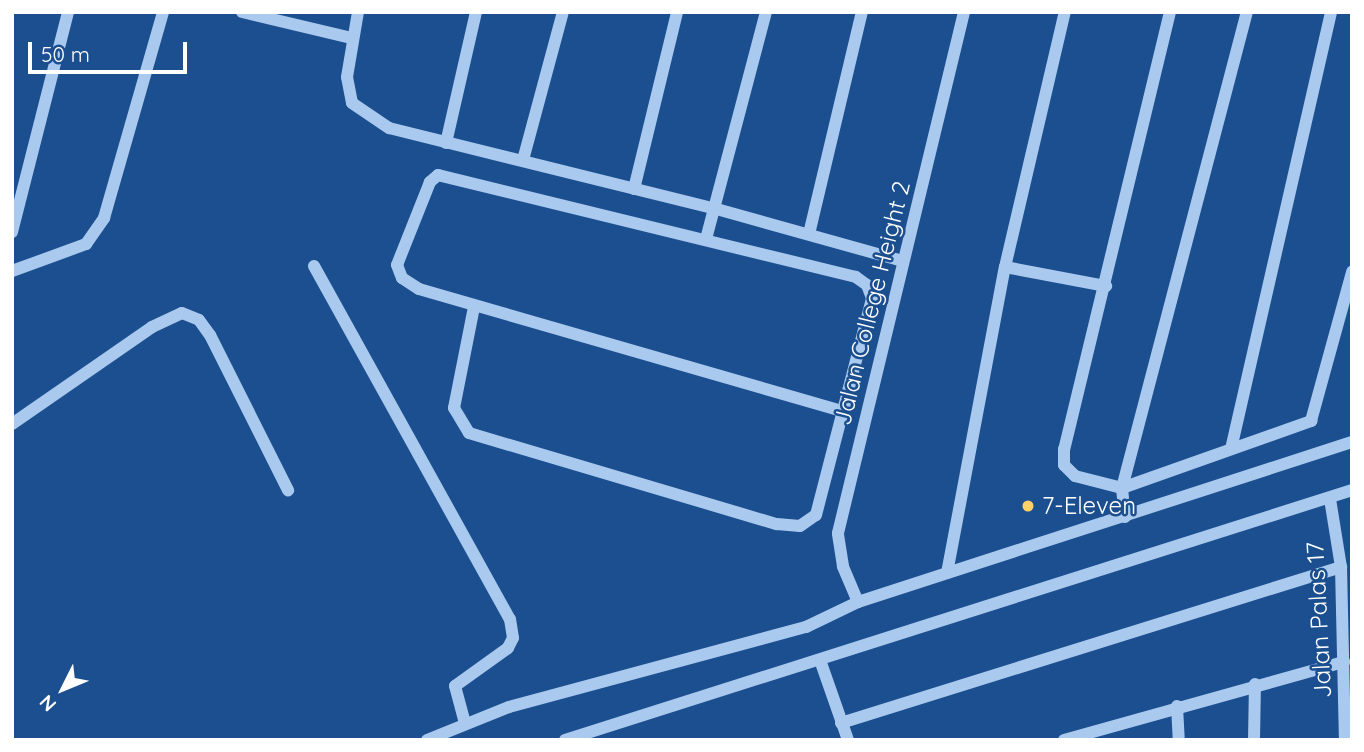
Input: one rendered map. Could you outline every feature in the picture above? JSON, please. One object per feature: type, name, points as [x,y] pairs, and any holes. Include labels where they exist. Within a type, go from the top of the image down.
[{"type":"street","points":[[12,232],[68,12]]},
{"type":"street","points":[[12,271],[86,244],[104,218],[163,12]]},
{"type":"street","points":[[242,12],[351,38]]},
{"type":"street","points":[[358,12],[351,38],[347,78],[352,103],[389,128],[713,208],[902,261]]},
{"type":"street","points":[[446,143],[475,12]]},
{"type":"street","points":[[523,160],[564,12]]},
{"type":"street","points":[[634,189],[677,12]]},
{"type":"street","points":[[705,239],[766,12]]},
{"type":"street","points":[[809,234],[862,12]]},
{"type":"street","name":"Jalan College Height 2","points":[[858,602],[843,566],[838,533],[964,12]]},
{"type":"street","points":[[947,573],[1005,267],[1065,12]]},
{"type":"street","points":[[1170,12],[1106,286],[1064,449],[1064,465],[1075,476],[1122,488],[1311,421],[1317,411],[1346,324],[1352,272]]},
{"type":"street","points":[[1125,517],[1122,488],[1247,12]]},
{"type":"street","points":[[1231,449],[1331,12]]},
{"type":"street","points":[[474,307],[454,408],[469,433],[777,524],[800,526],[816,515],[843,411],[872,298],[867,285],[856,278],[705,239],[438,175],[430,182],[397,265],[401,278],[419,289],[843,411]]},
{"type":"street","points":[[314,266],[510,619],[513,638],[508,648],[455,686],[465,724]]},
{"type":"street","points":[[1005,267],[1106,286]]},
{"type":"street","points":[[12,424],[152,327],[183,313],[200,320],[210,335],[288,490]]},
{"type":"street","points":[[427,740],[509,707],[806,627],[858,602],[1352,442]]},
{"type":"street","points":[[565,740],[1352,490]]},
{"type":"street","name":"Jalan Palas 17","points":[[1330,499],[1340,567],[1345,740]]},
{"type":"street","points":[[841,723],[1340,567]]},
{"type":"street","points":[[820,660],[848,740]]},
{"type":"street","points":[[1064,740],[1255,684],[1344,662]]},
{"type":"street","points":[[1254,740],[1255,684]]},
{"type":"street","points":[[1177,706],[1179,740]]},
{"type":"place","name":"7-Eleven","points":[[1028,506]]}]
